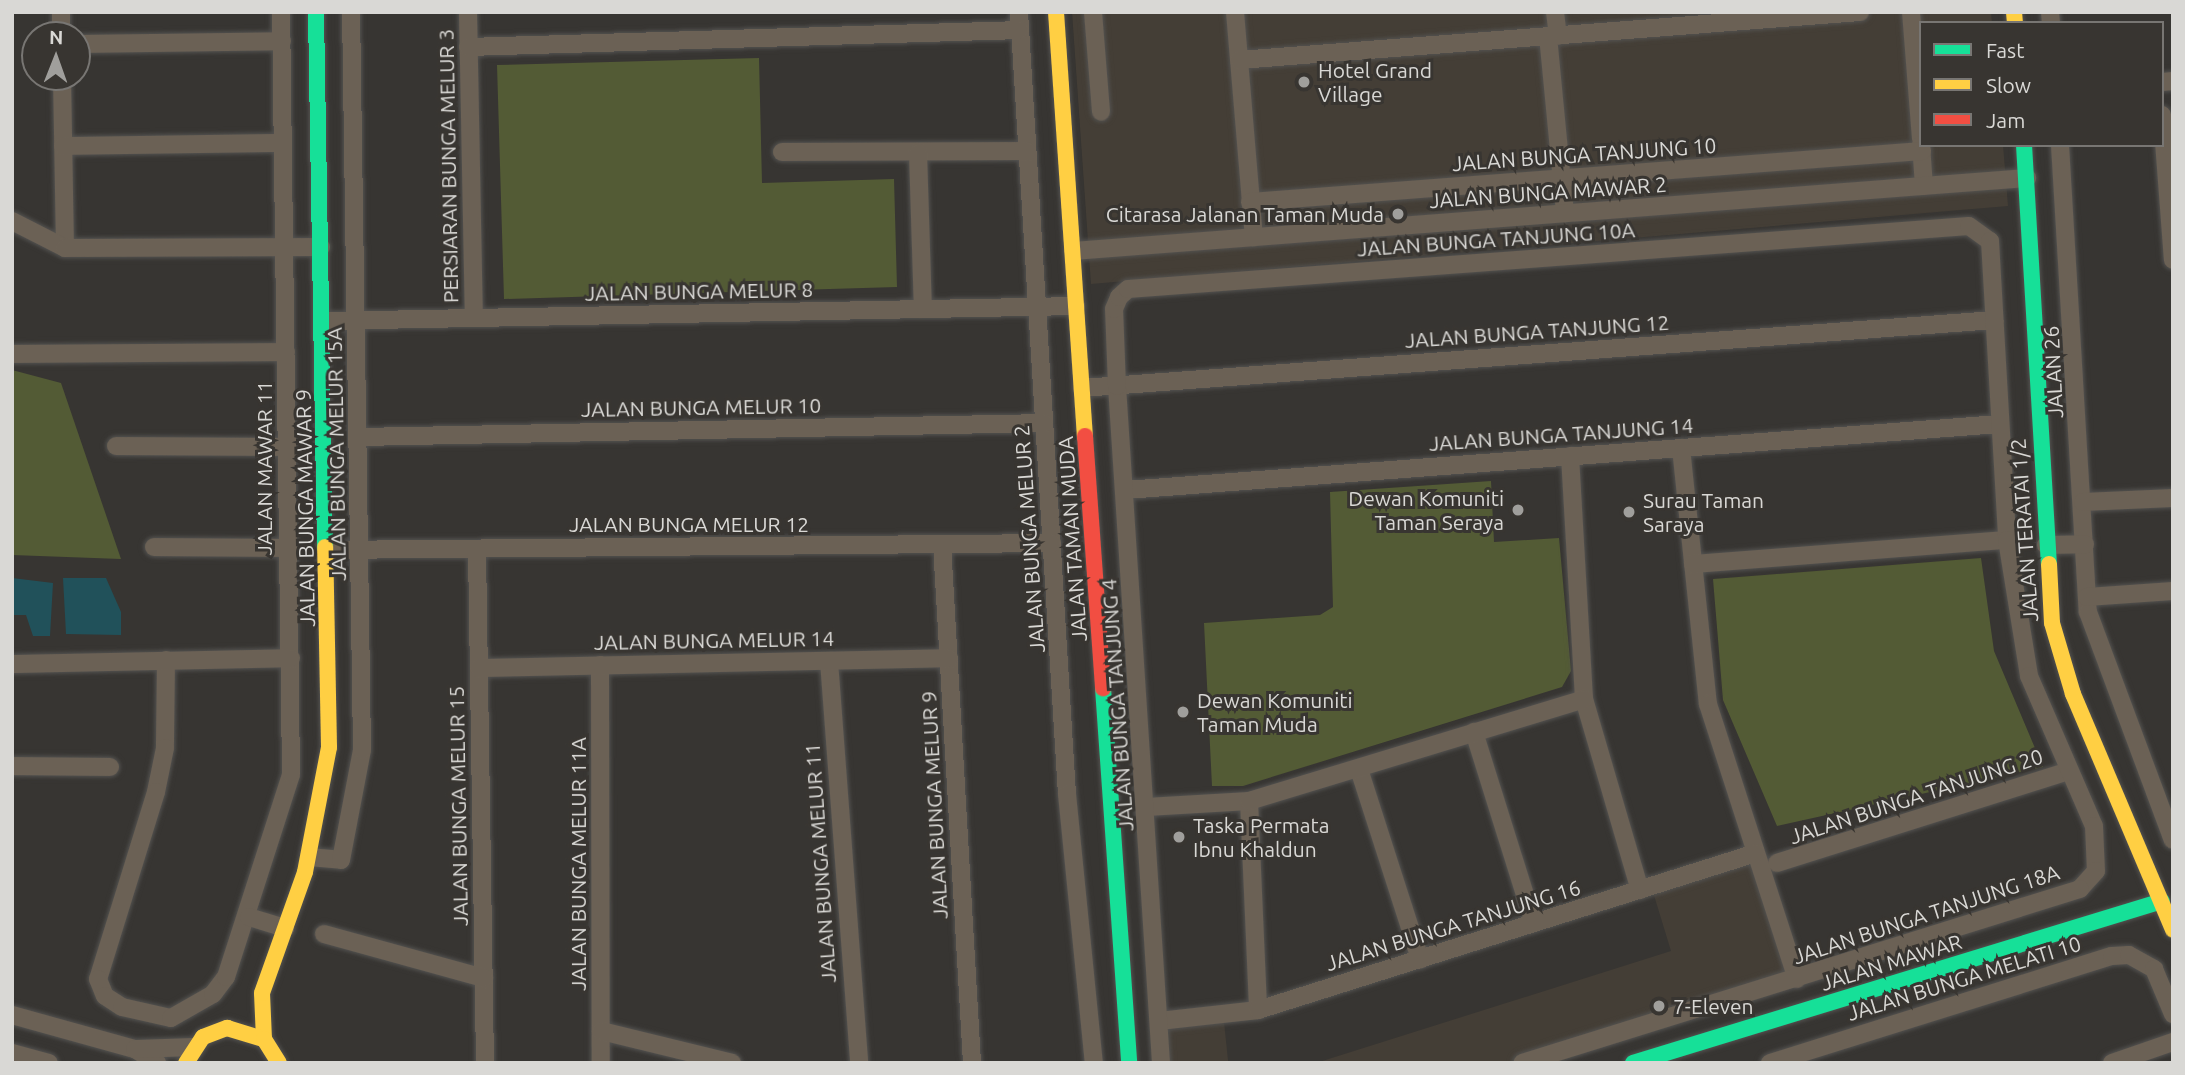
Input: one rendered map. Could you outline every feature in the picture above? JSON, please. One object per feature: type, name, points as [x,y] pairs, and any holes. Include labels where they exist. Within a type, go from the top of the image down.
[{"type":"street","name":"JALAN MAWAR 11","points":[[166,660],[165,748],[101,957],[105,996],[122,1007],[171,1018],[213,994],[226,977],[249,917],[290,774],[291,658],[287,548],[281,12]]},
{"type":"street","name":"JALAN BUNGA MAWAR 9","points":[[264,1039],[262,993],[309,857],[329,747],[316,12]]},
{"type":"street","name":"JALAN BUNGA MELUR 15A","points":[[309,857],[341,860],[355,806],[362,750],[362,550],[351,12]]},
{"type":"street","name":"PERSIARAN BUNGA MELUR 3","points":[[468,12],[474,318]]},
{"type":"street","name":"JALAN TAMAN MUDA","points":[[1056,12],[1129,1063]]},
{"type":"street","points":[[1093,12],[1101,112]]},
{"type":"street","points":[[1236,12],[1254,237]]},
{"type":"street","points":[[1555,12],[1553,36],[1565,213]]},
{"type":"street","points":[[1239,60],[1860,12]]},
{"type":"street","points":[[1911,12],[1919,118]]},
{"type":"street","points":[[468,47],[1020,21]]},
{"type":"street","name":"JALAN BUNGA MELUR 2","points":[[1020,21],[1067,794],[1094,1063]]},
{"type":"street","points":[[91,44],[282,41]]},
{"type":"street","points":[[62,91],[65,248]]},
{"type":"street","points":[[2164,141],[2173,260]]},
{"type":"street","points":[[63,146],[283,143]]},
{"type":"street","name":"JALAN BUNGA TANJUNG 10","points":[[1250,202],[1562,178],[1919,145]]},
{"type":"street","points":[[1921,147],[1924,186]]},
{"type":"street","name":"JALAN TERATAI 1/2","points":[[2024,147],[2052,623],[2073,694],[2173,930]]},
{"type":"street","name":"JALAN 26","points":[[2060,147],[2087,597]]},
{"type":"street","points":[[782,152],[1027,151]]},
{"type":"street","points":[[918,153],[923,309]]},
{"type":"street","name":"JALAN BUNGA MAWAR 2","points":[[1073,251],[2027,178]]},
{"type":"street","points":[[12,221],[65,248],[321,247]]},
{"type":"street","name":"JALAN BUNGA TANJUNG 18A","points":[[1522,1063],[1818,973],[2080,889],[2099,856],[2069,771],[2029,676],[2007,540],[1990,241],[1969,226]]},
{"type":"street","name":"JALAN BUNGA TANJUNG 10A","points":[[1118,386],[1114,309],[1128,289],[1969,226]]},
{"type":"street","name":"JALAN BUNGA MELUR 8","points":[[323,321],[1076,306]]},
{"type":"street","name":"JALAN BUNGA TANJUNG 12","points":[[1082,388],[1994,320]]},
{"type":"street","points":[[12,354],[286,352]]},
{"type":"street","name":"JALAN BUNGA TANJUNG 4","points":[[1118,386],[1147,807],[1161,1063]]},
{"type":"street","name":"JALAN BUNGA MELUR 10","points":[[360,437],[1044,423]]},
{"type":"street","name":"JALAN BUNGA TANJUNG 14","points":[[1126,490],[2000,424]]},
{"type":"street","points":[[116,446],[286,447]]},
{"type":"street","points":[[1681,448],[1708,704],[1797,979]]},
{"type":"street","points":[[1570,456],[1584,699],[1640,890]]},
{"type":"street","points":[[2083,502],[2173,498]]},
{"type":"street","points":[[1693,564],[2007,540]]},
{"type":"street","name":"JALAN BUNGA MELUR 12","points":[[326,550],[1052,542]]},
{"type":"street","name":"JALAN BUNGA MELUR 9","points":[[942,544],[972,1063]]},
{"type":"street","points":[[2046,545],[2085,544]]},
{"type":"street","points":[[154,547],[287,548]]},
{"type":"street","name":"JALAN BUNGA MELUR 15","points":[[477,549],[485,1063]]},
{"type":"street","points":[[2173,591],[2087,597],[2097,648],[2173,840]]},
{"type":"street","points":[[2021,629],[2052,623]]},
{"type":"street","points":[[12,664],[291,658]]},
{"type":"street","name":"JALAN BUNGA MELUR 14","points":[[479,668],[949,658]]},
{"type":"street","name":"JALAN BUNGA MELUR 11","points":[[829,661],[859,1063]]},
{"type":"street","name":"JALAN BUNGA MELUR 11A","points":[[600,665],[601,1063]]},
{"type":"street","points":[[1147,807],[1249,801],[1584,699]]},
{"type":"street","points":[[1474,732],[1534,923]]},
{"type":"street","points":[[12,766],[110,767]]},
{"type":"street","points":[[1359,769],[1420,959]]},
{"type":"street","name":"JALAN BUNGA TANJUNG 20","points":[[1777,863],[2069,771]]},
{"type":"street","points":[[1249,801],[1258,1010]]},
{"type":"street","name":"JALAN BUNGA TANJUNG 16","points":[[1159,1021],[1258,1010],[1756,853]]},
{"type":"street","name":"JALAN MAWAR","points":[[1633,1063],[1667,1058],[1828,1003],[2162,901]]},
{"type":"street","points":[[249,917],[285,928]]},
{"type":"street","points":[[324,934],[484,978]]},
{"type":"street","name":"JALAN BUNGA MELATI 10","points":[[1781,1061],[2112,956],[2129,955],[2154,969],[2173,1014]]},
{"type":"street","points":[[1818,973],[1828,1003]]},
{"type":"street","name":"JALAN BUNGA MAWAR 9","points":[[190,1055],[228,1028],[262,993]]},
{"type":"street","points":[[12,1015],[135,1049],[190,1055]]},
{"type":"street","points":[[228,1028],[264,1039],[279,1063]]},
{"type":"street","points":[[601,1031],[732,1063]]},
{"type":"street","points":[[2112,1063],[2173,1042]]},
{"type":"street","points":[[135,1049],[157,1063]]},
{"type":"street","points":[[12,1053],[49,1063]]},
{"type":"shaded area","points":[[1072,12],[1991,12],[1992,21],[1919,21],[1919,147],[2003,147],[2008,206],[1091,284]]},
{"type":"shaded area","points":[[1751,860],[1790,974],[1505,1063],[1316,1063],[1671,951],[1653,892]]},
{"type":"shaded area","points":[[1224,1022],[1228,1063],[1169,1063],[1165,1028]]},
{"type":"green space","points":[[759,58],[762,183],[894,179],[897,287],[504,299],[497,65]]},
{"type":"green space","points":[[12,370],[61,383],[121,559],[12,555]]},
{"type":"green space","points":[[1491,481],[1494,542],[1559,538],[1571,671],[1562,687],[1243,786],[1212,786],[1204,623],[1320,615],[1333,607],[1330,492]]},
{"type":"green space","points":[[1981,558],[1994,651],[2043,767],[1777,826],[1723,700],[1713,579]]},
{"type":"water","points":[[12,578],[53,583],[50,636],[33,636],[26,615],[12,615]]},
{"type":"water","points":[[63,578],[106,578],[121,612],[121,635],[66,634]]},
{"type":"traffic: fast","points":[[316,12],[325,547]]},
{"type":"traffic: fast","points":[[2024,147],[2049,564]]},
{"type":"traffic: fast","points":[[1103,688],[1129,1063]]},
{"type":"traffic: fast","points":[[1633,1063],[2162,901]]},
{"type":"traffic: slow","points":[[1056,12],[1085,436]]},
{"type":"traffic: slow","points":[[2014,12],[2015,21]]},
{"type":"traffic: slow","points":[[264,1039],[262,993],[305,872],[329,747],[325,547]]},
{"type":"traffic: slow","points":[[2049,564],[2052,623],[2073,694],[2173,930]]},
{"type":"traffic: slow","points":[[186,1063],[203,1037],[227,1028],[264,1039],[279,1063]]},
{"type":"traffic: jam","points":[[1085,436],[1103,688]]},
{"type":"place","name":"Hotel Grand Village","points":[[1304,82]]},
{"type":"place","name":"Citarasa Jalanan Taman Muda","points":[[1398,214]]},
{"type":"place","name":"Dewan Komuniti Taman Seraya","points":[[1518,510]]},
{"type":"place","name":"Surau Taman Saraya","points":[[1629,512]]},
{"type":"place","name":"Dewan Komuniti Taman Muda","points":[[1183,712]]},
{"type":"place","name":"Taska Permata Ibnu Khaldun","points":[[1179,837]]},
{"type":"place","name":"7-Eleven","points":[[1659,1006]]}]
